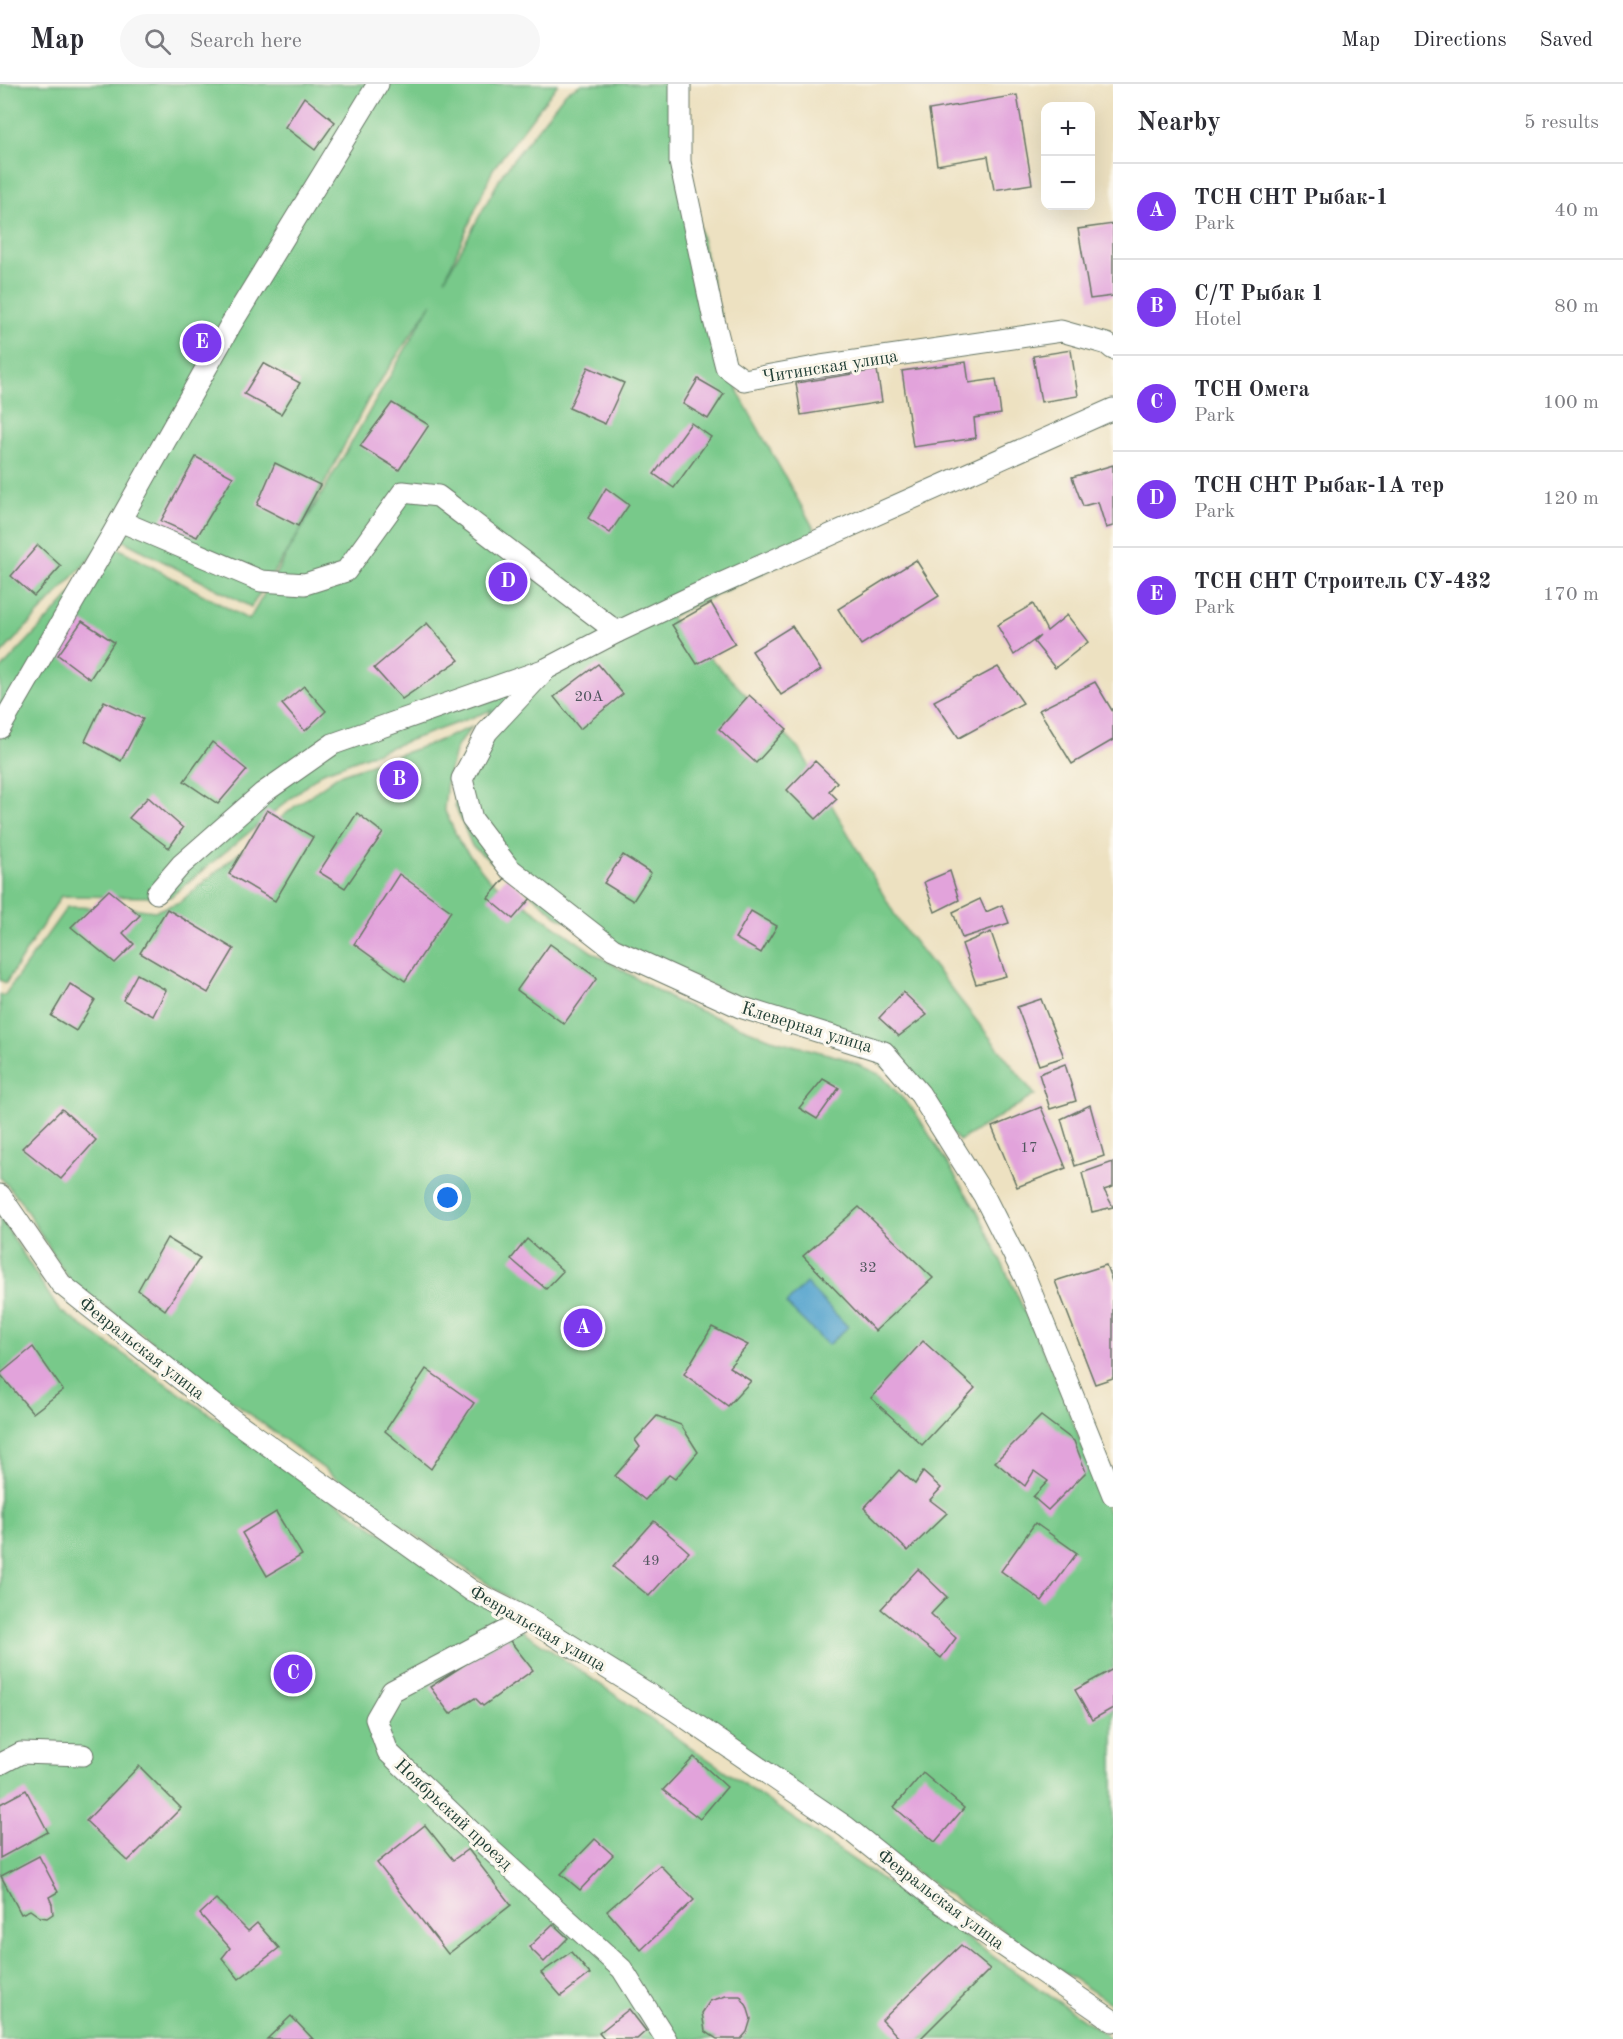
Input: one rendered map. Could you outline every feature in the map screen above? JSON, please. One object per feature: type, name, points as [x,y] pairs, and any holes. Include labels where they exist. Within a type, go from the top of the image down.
[{"type":"lane","points":[[0,728],[230,326],[378,84]]},
{"type":"lane","name":"Читинская улица","points":[[680,84],[680,162],[697,241],[726,367],[744,380],[821,366],[1061,331],[1107,344],[1113,349]]},
{"type":"lane","points":[[157,893],[181,865],[263,793],[333,744],[546,669],[691,597],[1113,409]]},
{"type":"lane","points":[[120,521],[261,581],[305,584],[346,571],[403,492],[438,496],[617,632]]},
{"type":"lane","name":"Клеверная улица","points":[[546,669],[487,732],[462,779],[472,819],[509,868],[613,949],[740,1007],[884,1052],[920,1094],[984,1196],[1025,1277],[1113,1496]]},
{"type":"lane","name":"Февральская улица","points":[[0,1195],[61,1284],[226,1415],[472,1591],[528,1619],[673,1709],[837,1821],[941,1903],[1113,2021]]},
{"type":"lane","name":"Ноябрьский проезд","points":[[528,1619],[392,1691],[376,1719],[388,1752],[482,1842],[622,1969],[666,2039]]},
{"type":"lane","points":[[0,1764],[21,1753],[83,1755]]},
{"type":"green space","points":[[0,84],[558,84],[493,169],[445,279],[503,173],[566,92],[582,84],[665,84],[739,394],[823,545],[670,617],[800,750],[899,922],[1035,1095],[959,1141],[898,1078],[869,1055],[560,918],[472,846],[455,805],[457,769],[492,710],[323,772],[170,897],[61,896],[6,983],[0,980],[0,670],[116,547],[249,620],[432,303],[369,398],[297,536],[251,607],[112,535],[0,655]]},
{"type":"green space","points":[[472,727],[456,747],[447,781],[444,809],[460,843],[489,879],[592,952],[673,1000],[771,1039],[843,1058],[881,1075],[915,1112],[979,1214],[1055,1376],[1113,1524],[1113,2005],[393,1520],[69,1280],[20,1200],[0,1177],[0,995],[4,996],[67,907],[131,908],[155,911],[180,902],[294,807],[339,775],[433,743]]},
{"type":"green space","points":[[0,1217],[58,1309],[1112,2039],[0,2039]]},
{"type":"water","points":[[806,1283],[848,1327],[828,1345],[786,1304]]},
{"type":"building","points":[[1017,95],[1032,184],[994,190],[988,156],[937,165],[929,110]]},
{"type":"building","points":[[304,97],[335,122],[315,150],[285,127]]},
{"type":"building","points":[[1113,224],[1113,296],[1090,299],[1078,229]]},
{"type":"building","points":[[1071,350],[1078,396],[1041,402],[1033,356]]},
{"type":"building","points":[[966,362],[969,383],[996,379],[1001,414],[974,418],[976,438],[913,447],[902,371]]},
{"type":"building","points":[[263,363],[300,383],[281,414],[244,394]]},
{"type":"building","points":[[588,367],[624,383],[605,424],[569,408]]},
{"type":"building","points":[[877,370],[882,402],[801,415],[796,383]]},
{"type":"building","points":[[698,379],[724,394],[708,419],[683,404]]},
{"type":"building","points":[[392,403],[429,425],[399,470],[360,446]]},
{"type":"building","points":[[691,423],[711,437],[674,488],[654,474]]},
{"type":"building","points":[[196,457],[233,477],[197,537],[161,521]]},
{"type":"building","points":[[275,463],[320,485],[298,526],[257,505]]},
{"type":"building","points":[[1113,465],[1113,526],[1106,528],[1098,502],[1083,506],[1072,477]]},
{"type":"building","points":[[606,488],[629,505],[610,533],[588,518]]},
{"type":"building","points":[[38,545],[61,566],[34,596],[11,576]]},
{"type":"building","points":[[916,560],[939,596],[861,645],[838,609]]},
{"type":"building","points":[[711,603],[735,644],[697,664],[672,625]]},
{"type":"building","points":[[1033,604],[1047,631],[1067,615],[1088,642],[1055,668],[1034,642],[1040,636],[1014,655],[997,625]]},
{"type":"building","points":[[82,621],[114,642],[90,679],[58,655]]},
{"type":"building","points":[[427,623],[459,660],[402,699],[374,668]]},
{"type":"building","points":[[792,626],[821,670],[781,695],[752,651]]},
{"type":"building","points":[[598,664],[623,694],[580,729],[554,697]]},
{"type":"building","points":[[998,667],[1023,703],[959,738],[934,701]]},
{"type":"building","points":[[1095,682],[1113,712],[1113,740],[1072,764],[1039,710]]},
{"type":"building","points":[[304,686],[326,711],[305,731],[282,704]]},
{"type":"building","points":[[749,695],[787,729],[756,763],[719,729]]},
{"type":"building","points":[[104,701],[143,719],[121,761],[85,741]]},
{"type":"building","points":[[212,742],[247,770],[218,804],[184,781]]},
{"type":"building","points":[[815,761],[837,782],[829,791],[837,799],[816,819],[787,790]]},
{"type":"building","points":[[148,797],[183,828],[169,848],[129,818]]},
{"type":"building","points":[[267,810],[313,837],[275,901],[229,874]]},
{"type":"building","points":[[357,813],[383,833],[345,888],[319,872]]},
{"type":"building","points":[[623,855],[651,873],[633,901],[604,883]]},
{"type":"building","points":[[950,871],[959,900],[935,912],[924,882]]},
{"type":"building","points":[[399,874],[451,911],[405,981],[354,944]]},
{"type":"building","points":[[506,877],[531,898],[513,919],[488,898]]},
{"type":"building","points":[[109,890],[140,915],[123,933],[134,944],[115,963],[71,927]]},
{"type":"building","points":[[980,899],[986,912],[1002,905],[1009,923],[962,938],[953,912]]},
{"type":"building","points":[[167,909],[234,949],[208,993],[140,953]]},
{"type":"building","points":[[751,911],[777,926],[761,953],[735,938]]},
{"type":"building","points":[[991,932],[1006,976],[976,984],[962,944]]},
{"type":"building","points":[[550,944],[597,978],[564,1024],[517,990]]},
{"type":"building","points":[[137,974],[166,990],[153,1016],[123,1000]]},
{"type":"building","points":[[70,984],[95,1000],[76,1031],[51,1016]]},
{"type":"building","points":[[903,992],[927,1015],[899,1036],[879,1018]]},
{"type":"building","points":[[1041,999],[1064,1057],[1039,1065],[1017,1007]]},
{"type":"building","points":[[1065,1064],[1076,1101],[1050,1109],[1039,1074]]},
{"type":"building","points":[[823,1079],[839,1088],[817,1119],[799,1108]]},
{"type":"building","points":[[1090,1105],[1104,1156],[1075,1166],[1061,1119]]},
{"type":"building","points":[[1041,1107],[1066,1168],[1017,1187],[992,1127]]},
{"type":"building","points":[[62,1109],[96,1140],[61,1179],[22,1148]]},
{"type":"building","points":[[1113,1162],[1113,1187],[1104,1190],[1113,1207],[1092,1212],[1082,1173]]},
{"type":"building","points":[[859,1207],[933,1278],[875,1331],[803,1256]]},
{"type":"building","points":[[167,1238],[200,1258],[165,1310],[138,1290]]},
{"type":"building","points":[[527,1239],[563,1271],[546,1289],[511,1259]]},
{"type":"building","points":[[1106,1265],[1113,1284],[1113,1378],[1095,1384],[1055,1281]]},
{"type":"building","points":[[712,1327],[748,1345],[729,1367],[751,1381],[728,1406],[684,1374]]},
{"type":"building","points":[[923,1341],[975,1388],[922,1445],[871,1398]]},
{"type":"building","points":[[33,1347],[63,1390],[33,1413],[0,1374]]},
{"type":"building","points":[[426,1369],[474,1403],[431,1469],[385,1431]]},
{"type":"building","points":[[657,1416],[681,1425],[698,1452],[675,1479],[669,1475],[645,1500],[615,1476],[640,1447],[635,1440]]},
{"type":"building","points":[[1041,1416],[1074,1441],[1086,1472],[1048,1510],[1033,1497],[1048,1481],[1034,1471],[1025,1486],[995,1462]]},
{"type":"building","points":[[899,1470],[915,1484],[923,1472],[941,1488],[930,1500],[947,1513],[908,1551],[864,1508]]},
{"type":"building","points":[[276,1512],[302,1555],[267,1576],[242,1533]]},
{"type":"building","points":[[654,1521],[689,1552],[649,1596],[613,1567]]},
{"type":"building","points":[[1035,1523],[1077,1553],[1042,1601],[1001,1571]]},
{"type":"building","points":[[918,1569],[947,1597],[931,1614],[956,1638],[941,1658],[881,1609]]},
{"type":"building","points":[[507,1637],[533,1670],[483,1706],[475,1698],[450,1714],[430,1687]]},
{"type":"building","points":[[1113,1669],[1113,1708],[1092,1720],[1075,1690]]},
{"type":"building","points":[[694,1757],[727,1787],[700,1819],[663,1790]]},
{"type":"building","points":[[139,1766],[181,1808],[128,1861],[86,1821]]},
{"type":"building","points":[[923,1773],[964,1808],[935,1842],[894,1807]]},
{"type":"building","points":[[26,1790],[48,1832],[0,1858],[0,1804]]},
{"type":"building","points":[[425,1825],[453,1860],[468,1849],[511,1905],[448,1954],[377,1863]]},
{"type":"building","points":[[595,1839],[613,1855],[580,1890],[561,1874]]},
{"type":"building","points":[[39,1856],[58,1892],[49,1897],[53,1914],[47,1918],[40,1917],[30,1910],[21,1914],[1,1876]]},
{"type":"building","points":[[660,1865],[694,1900],[641,1950],[607,1911]]},
{"type":"building","points":[[216,1899],[248,1931],[257,1923],[279,1948],[239,1979],[222,1958],[230,1948],[200,1914]]},
{"type":"building","points":[[553,1924],[568,1938],[544,1962],[529,1947]]},
{"type":"building","points":[[961,1945],[990,1969],[920,2039],[900,2039],[882,2020]]},
{"type":"building","points":[[571,1952],[590,1974],[561,1996],[541,1973]]},
{"type":"building","points":[[726,1996],[740,1996],[747,2006],[751,2019],[747,2032],[741,2039],[717,2039],[705,2031],[702,2013],[710,2001]]},
{"type":"building","points":[[629,2009],[646,2031],[637,2039],[604,2039],[599,2033]]},
{"type":"building","points":[[291,2016],[313,2039],[267,2039]]},
{"type":"place","name":"ТСН СНТ Строитель СУ-432","points":[[202,343]]},
{"type":"place","name":"ТСН СНТ Рыбак-1А тер","points":[[508,582]]},
{"type":"place","name":"С/Т Рыбак 1","points":[[399,780]]},
{"type":"place","name":"ТСН СНТ Рыбак-1","points":[[583,1328]]},
{"type":"place","name":"ТСН Омега","points":[[293,1674]]}]
